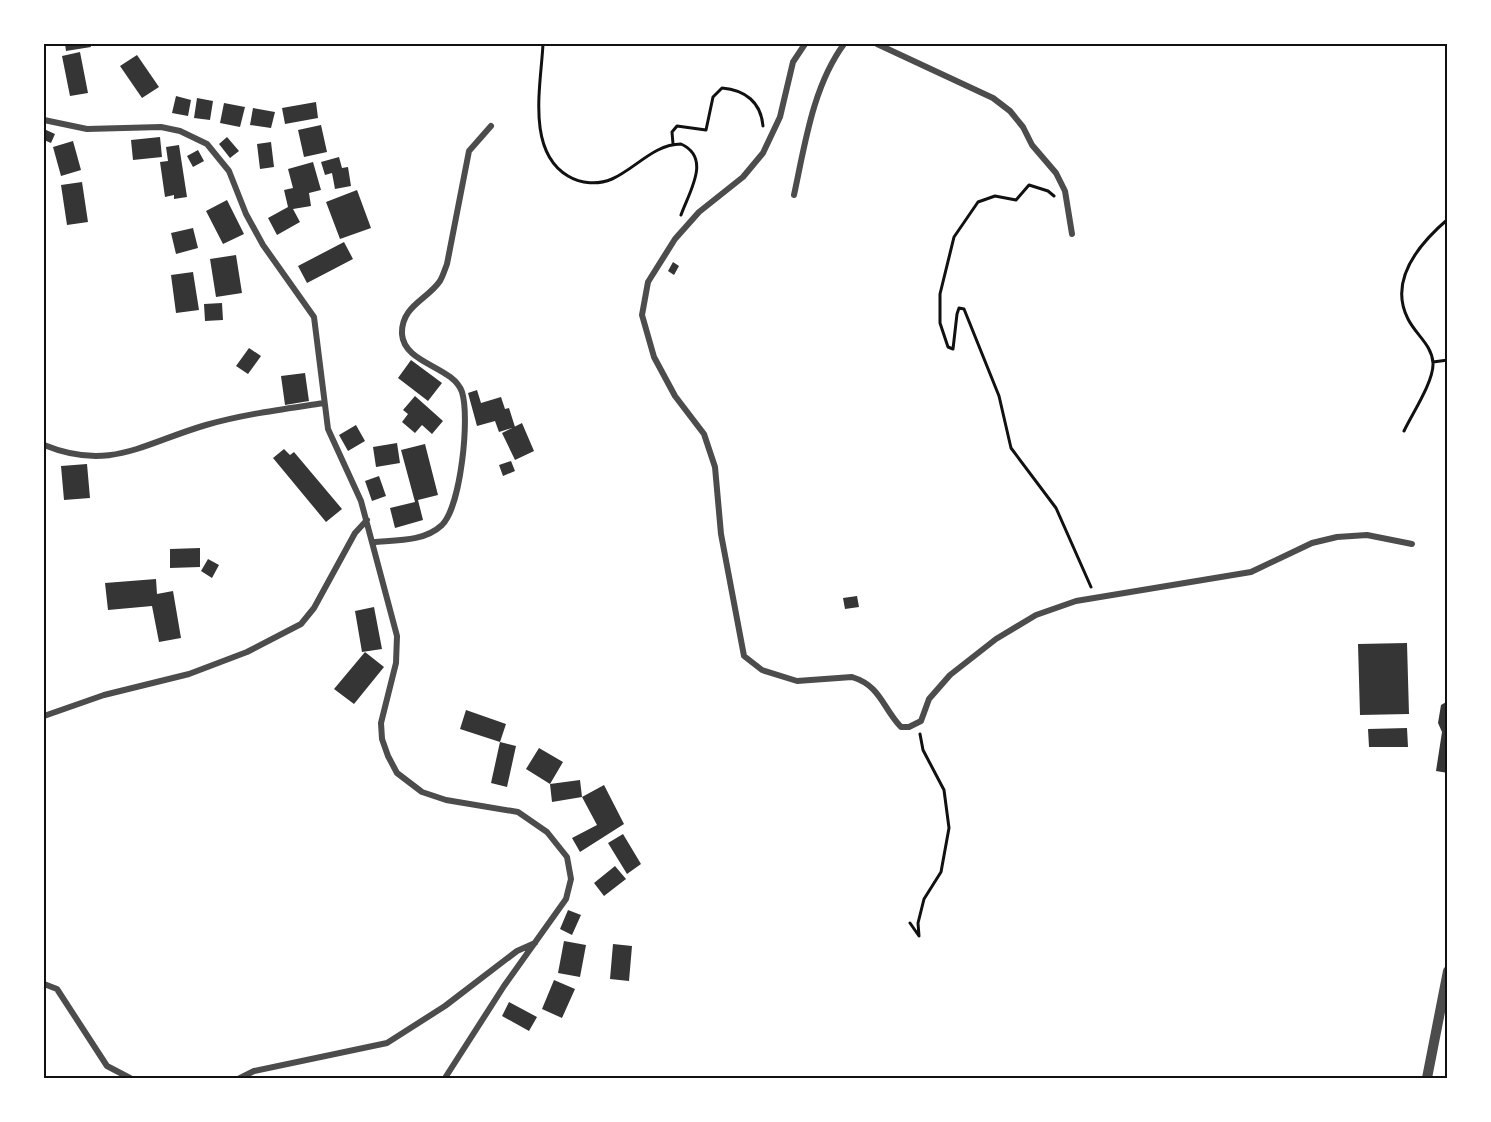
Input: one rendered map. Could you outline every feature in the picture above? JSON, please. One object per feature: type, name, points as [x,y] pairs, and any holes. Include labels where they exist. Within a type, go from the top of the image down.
[{"type":"street","points":[[805,44],[793,62],[780,117],[764,150],[743,177],[699,212],[675,239],[648,282],[642,315],[654,357],[675,396],[704,434],[715,467],[721,534],[744,656],[762,670],[797,681],[852,677],[860,680],[870,685],[901,726],[918,724],[929,699],[950,675],[996,639],[1036,615],[1076,601],[1251,572],[1312,543],[1337,537],[1367,535],[1412,544]]},
{"type":"street","points":[[794,195],[807,136],[829,66],[844,44]]},
{"type":"street","points":[[877,44],[993,98],[1010,111],[1023,127],[1032,145],[1056,173],[1065,191],[1072,234]]},
{"type":"street","points":[[44,120],[87,129],[160,127],[180,131],[207,144],[229,171],[246,214],[263,245],[314,317],[328,429],[367,520],[397,636],[396,663],[381,723],[382,739],[388,756],[397,773],[422,792],[446,800],[518,812],[547,832],[567,856],[571,879],[566,899],[445,1078]]},
{"type":"street","points":[[373,542],[408,540],[429,534],[444,523],[453,504],[465,431],[462,390],[453,378],[413,352],[404,343],[403,322],[408,311],[440,281],[447,264],[470,151],[490,126]]},
{"type":"street","points":[[44,445],[71,455],[117,456],[207,425],[324,403]]},
{"type":"street","points":[[44,716],[104,695],[189,674],[247,652],[301,624],[314,608],[355,533],[367,520]]},
{"type":"street","points":[[240,1078],[254,1071],[387,1043],[445,1006],[517,951],[535,943]]},
{"type":"street","points":[[1427,1078],[1448,971]]},
{"type":"street","points":[[44,984],[57,989],[107,1066],[130,1078]]},
{"type":"path","points":[[543,44],[540,128],[551,164],[560,172],[582,182],[612,179],[673,144],[687,147],[694,153],[698,166],[675,239]]},
{"type":"path","points":[[673,144],[672,132],[677,126],[706,130],[715,92],[722,88],[732,88],[751,98],[760,109],[764,150]]},
{"type":"path","points":[[1068,210],[1048,191],[1029,185],[1016,200],[995,196],[978,202],[954,237],[939,304],[942,330],[951,349],[955,347],[957,314],[959,308],[964,309],[999,396],[1011,448],[1056,508],[1090,585]]},
{"type":"path","points":[[1404,431],[1430,379],[1433,362],[1429,348],[1408,319],[1403,302],[1405,279],[1409,261],[1427,237],[1448,219]]},
{"type":"path","points":[[1433,362],[1448,360]]},
{"type":"path","points":[[910,923],[919,936],[918,923],[924,899],[941,872],[949,828],[944,790],[923,750],[918,724]]},
{"type":"building","points":[[65,44],[90,44],[91,47],[66,51]]},
{"type":"building","points":[[80,52],[88,93],[70,96],[62,56]]},
{"type":"building","points":[[137,55],[159,87],[142,98],[120,66]]},
{"type":"building","points":[[176,96],[191,100],[188,116],[172,113]]},
{"type":"building","points":[[197,98],[213,101],[210,120],[194,118]]},
{"type":"building","points":[[316,102],[318,118],[285,124],[282,108]]},
{"type":"building","points":[[224,103],[245,107],[240,127],[220,123]]},
{"type":"building","points":[[253,108],[275,112],[271,128],[250,125]]},
{"type":"building","points":[[321,125],[327,152],[304,157],[298,130]]},
{"type":"building","points":[[44,129],[55,134],[51,143],[44,140]]},
{"type":"building","points":[[160,137],[162,157],[133,160],[131,140]]},
{"type":"building","points":[[227,137],[239,151],[230,158],[219,144]]},
{"type":"building","points":[[73,141],[81,170],[61,176],[53,147]]},
{"type":"building","points":[[271,142],[274,167],[260,169],[257,144]]},
{"type":"building","points":[[179,145],[187,197],[174,199],[174,195],[165,197],[160,162],[168,161],[166,147]]},
{"type":"building","points":[[198,150],[204,161],[193,167],[187,156]]},
{"type":"building","points":[[339,157],[342,168],[348,167],[351,186],[335,189],[332,173],[325,175],[321,162]]},
{"type":"building","points":[[313,162],[321,190],[309,193],[311,206],[293,209],[300,222],[277,235],[268,218],[288,207],[284,190],[293,188],[288,169]]},
{"type":"building","points":[[82,182],[88,222],[67,225],[61,185]]},
{"type":"building","points":[[357,190],[371,228],[340,239],[326,202]]},
{"type":"building","points":[[227,200],[244,234],[223,244],[206,211]]},
{"type":"building","points":[[193,228],[198,248],[176,254],[171,233]]},
{"type":"building","points":[[344,242],[353,259],[307,283],[298,266]]},
{"type":"building","points":[[236,255],[242,293],[216,297],[210,259]]},
{"type":"building","points":[[673,262],[679,266],[674,275],[668,271]]},
{"type":"building","points":[[193,272],[199,310],[176,313],[171,275]]},
{"type":"building","points":[[222,303],[223,320],[205,321],[204,304]]},
{"type":"building","points":[[249,348],[261,356],[248,374],[236,366]]},
{"type":"building","points":[[411,360],[442,383],[428,401],[398,378]]},
{"type":"building","points":[[305,373],[309,401],[285,405],[281,376]]},
{"type":"building","points":[[477,390],[481,403],[501,397],[505,409],[509,408],[515,427],[499,432],[495,421],[477,426],[468,393]]},
{"type":"building","points":[[415,396],[443,421],[432,434],[422,425],[415,433],[402,422],[408,414],[403,410]]},
{"type":"building","points":[[522,423],[534,451],[515,460],[502,433]]},
{"type":"building","points":[[356,425],[365,441],[348,451],[339,435]]},
{"type":"building","points":[[397,443],[400,463],[376,467],[373,447]]},
{"type":"building","points":[[425,444],[438,495],[418,500],[423,520],[395,528],[390,508],[415,502],[401,450]]},
{"type":"building","points":[[284,449],[290,455],[294,452],[342,509],[326,522],[273,458]]},
{"type":"building","points":[[511,461],[515,471],[503,476],[499,465]]},
{"type":"building","points":[[87,464],[90,498],[64,500],[61,466]]},
{"type":"building","points":[[379,476],[386,496],[372,501],[365,481]]},
{"type":"building","points":[[200,548],[200,567],[170,568],[170,549]]},
{"type":"building","points":[[208,559],[219,565],[212,578],[201,571]]},
{"type":"building","points":[[156,579],[157,594],[173,591],[181,638],[159,642],[152,606],[108,610],[105,583]]},
{"type":"building","points":[[857,596],[859,607],[845,609],[843,598]]},
{"type":"building","points":[[374,607],[382,649],[362,652],[355,611]]},
{"type":"building","points":[[1407,643],[1409,714],[1360,715],[1358,644]]},
{"type":"building","points":[[365,652],[384,667],[354,704],[334,689]]},
{"type":"building","points":[[1448,701],[1448,773],[1436,771],[1442,732],[1438,723],[1441,705]]},
{"type":"building","points":[[466,710],[506,724],[500,742],[460,729]]},
{"type":"building","points":[[1407,728],[1408,747],[1369,747],[1368,729]]},
{"type":"building","points":[[500,742],[516,746],[507,787],[491,783]]},
{"type":"building","points":[[539,748],[563,762],[550,784],[526,769]]},
{"type":"building","points":[[580,780],[582,797],[552,802],[550,784]]},
{"type":"building","points":[[604,785],[624,824],[580,852],[572,838],[597,825],[582,797]]},
{"type":"building","points":[[623,834],[641,864],[627,874],[608,843]]},
{"type":"building","points":[[615,866],[626,879],[604,896],[594,883]]},
{"type":"building","points":[[568,910],[581,915],[572,935],[560,929]]},
{"type":"building","points":[[564,941],[586,945],[580,977],[558,973]]},
{"type":"building","points":[[613,944],[632,946],[629,981],[610,979]]},
{"type":"building","points":[[554,980],[575,989],[562,1018],[542,1009]]},
{"type":"building","points":[[509,1002],[537,1017],[529,1031],[502,1016]]}]
